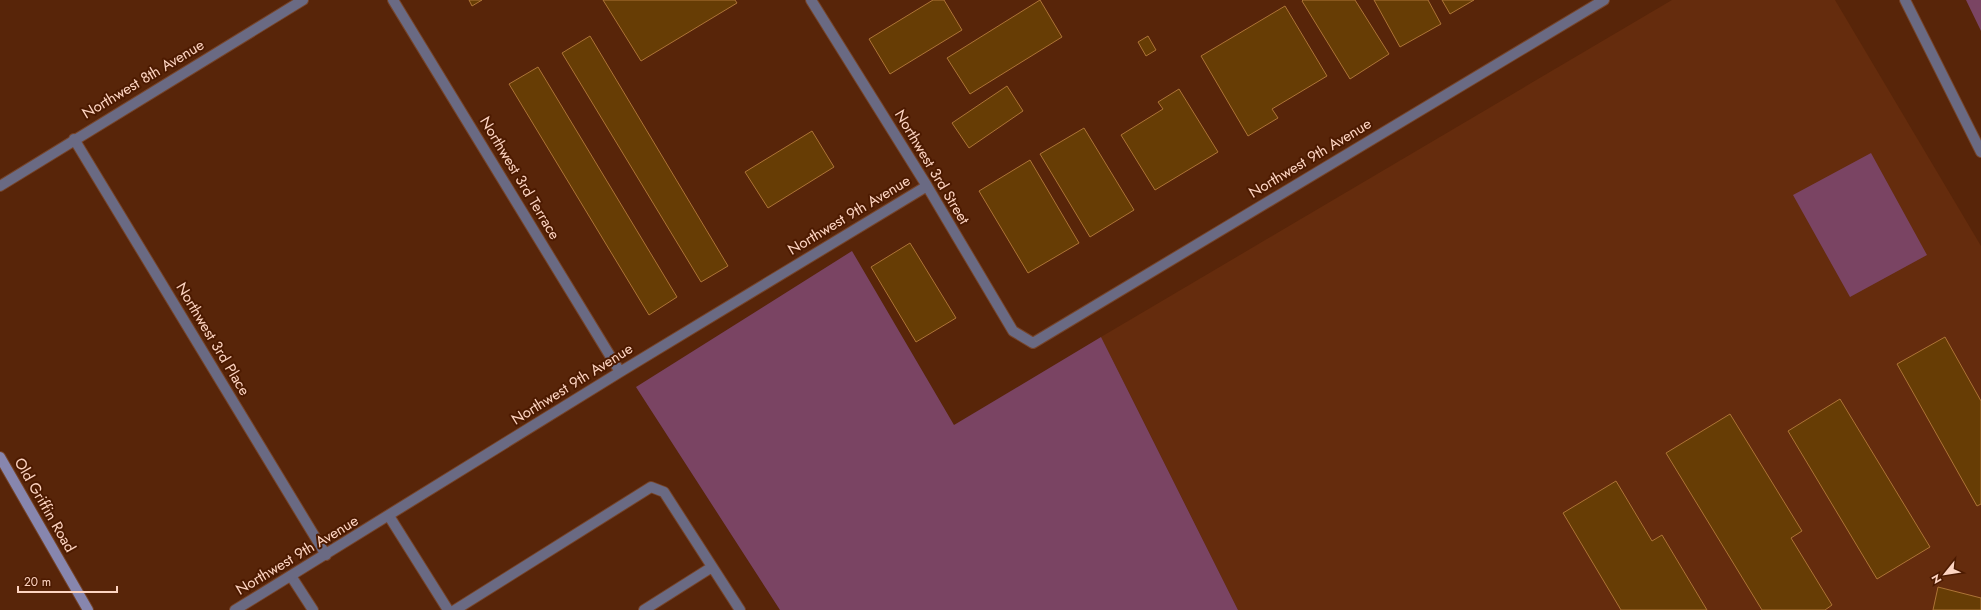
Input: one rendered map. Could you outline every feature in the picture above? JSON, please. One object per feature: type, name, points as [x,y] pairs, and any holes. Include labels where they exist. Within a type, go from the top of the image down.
[{"type":"street","name":"Northwest 8th Avenue","points":[[0,186],[74,139],[303,0]]},
{"type":"street","name":"Northwest 3rd Terrace","points":[[393,0],[620,372]]},
{"type":"street","name":"Northwest 3rd Street","points":[[811,0],[927,186],[1013,330],[1033,343]]},
{"type":"street","name":"Northwest 9th Avenue","points":[[1033,343],[1604,0]]},
{"type":"street","points":[[1905,0],[1981,152]]},
{"type":"street","name":"Northwest 3rd Place","points":[[74,139],[326,555]]},
{"type":"street","name":"Northwest 9th Avenue","points":[[235,610],[620,372],[927,186]]},
{"type":"street","name":"Old Griffin Road","points":[[0,457],[88,610]]},
{"type":"street","points":[[456,610],[651,487],[664,492],[740,610]]},
{"type":"street","points":[[389,516],[448,610]]},
{"type":"street","points":[[644,610],[712,567]]},
{"type":"street","points":[[291,576],[313,610]]},
{"type":"shaded area","points":[[1672,0],[1835,0],[1981,246],[1981,610],[1238,610],[1101,337]]},
{"type":"shaded area","points":[[1966,0],[1981,0],[1981,31]]},
{"type":"shaded area","points":[[1871,153],[1927,255],[1850,297],[1793,195]]},
{"type":"shaded area","points":[[852,251],[954,425],[1101,337],[1238,610],[780,610],[636,387]]},
{"type":"building","points":[[469,0],[482,0],[472,6]]},
{"type":"building","points":[[603,0],[735,0],[737,3],[641,61]]},
{"type":"building","points":[[933,0],[944,0],[962,30],[890,74],[869,39]]},
{"type":"building","points":[[1040,0],[1062,37],[970,94],[947,58]]},
{"type":"building","points":[[1355,0],[1389,54],[1350,79],[1302,1]]},
{"type":"building","points":[[1374,0],[1428,0],[1441,24],[1400,47]]},
{"type":"building","points":[[1442,0],[1474,0],[1450,14]]},
{"type":"building","points":[[1285,6],[1327,76],[1272,109],[1278,118],[1248,136],[1201,56]]},
{"type":"building","points":[[590,36],[728,266],[701,282],[562,53]]},
{"type":"building","points":[[1148,36],[1156,50],[1146,56],[1138,42]]},
{"type":"building","points":[[538,67],[677,297],[649,315],[509,84]]},
{"type":"building","points":[[1007,86],[1023,111],[969,148],[952,123]]},
{"type":"building","points":[[1179,89],[1218,152],[1155,190],[1121,135],[1163,109],[1158,102]]},
{"type":"building","points":[[1084,128],[1134,210],[1090,237],[1040,154]]},
{"type":"building","points":[[812,131],[834,167],[768,208],[745,172]]},
{"type":"building","points":[[1030,160],[1079,243],[1028,273],[979,191]]},
{"type":"building","points":[[910,243],[956,318],[916,342],[871,267]]},
{"type":"building","points":[[1945,337],[1981,401],[1981,504],[1977,506],[1897,364]]},
{"type":"building","points":[[1840,399],[1930,547],[1877,579],[1788,431]]},
{"type":"building","points":[[1730,414],[1802,531],[1791,538],[1832,605],[1825,610],[1762,610],[1666,453]]},
{"type":"building","points":[[1616,481],[1652,541],[1662,535],[1707,610],[1621,610],[1563,513]]},
{"type":"building","points":[[1938,587],[1981,598],[1981,610],[1933,610]]}]
